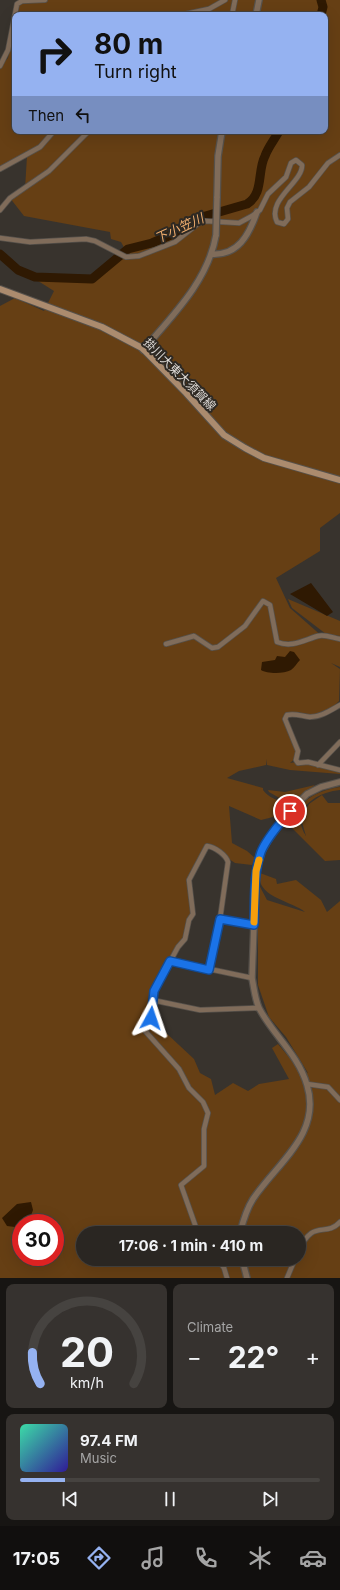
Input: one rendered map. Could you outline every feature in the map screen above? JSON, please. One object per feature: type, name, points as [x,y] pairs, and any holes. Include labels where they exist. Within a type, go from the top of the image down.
[{"type":"main road","name":"掛川大東大須賀線","points":[[0,289],[102,327],[143,350],[228,437],[264,458],[340,480]]},
{"type":"street","points":[[15,12],[17,4],[22,1],[45,0]]},
{"type":"street","points":[[198,12],[209,10],[226,0]]},
{"type":"street","points":[[233,12],[235,0]]},
{"type":"street","points":[[257,12],[260,0]]},
{"type":"street","points":[[0,66],[8,50],[12,30]]},
{"type":"street","points":[[0,169],[40,147],[51,134]]},
{"type":"street","points":[[0,210],[10,198],[49,171],[86,134]]},
{"type":"street","points":[[143,350],[181,306],[202,275],[211,254],[216,235],[218,156],[222,134]]},
{"type":"street","points":[[211,254],[226,254],[236,248],[243,240],[256,212],[268,194],[286,177],[291,162],[296,160],[302,165],[301,172],[282,195],[275,220],[278,224],[286,223],[288,220],[287,208],[290,202],[309,187],[328,163],[340,155]]},
{"type":"street","points":[[0,238],[30,242],[86,239],[95,241],[117,254],[132,258],[175,242],[199,223],[205,221],[239,222],[256,212]]},
{"type":"street","points":[[166,644],[194,636],[212,648],[218,647],[230,640],[245,626],[263,601],[270,605],[277,642],[284,644],[308,641],[324,635],[340,640]]},
{"type":"street","points":[[340,705],[320,716],[310,717],[292,714],[285,717],[286,725],[292,734],[298,752],[296,760],[302,764],[308,762],[340,770]]},
{"type":"street","points":[[318,765],[340,742]]},
{"type":"street","points":[[242,1226],[244,1217],[253,1200],[298,1144],[310,1116],[311,1105],[307,1084],[298,1063],[259,1008],[252,978],[256,871],[262,851],[272,834],[290,811],[307,794],[321,787],[340,782]]},
{"type":"street","points":[[196,1226],[181,1185],[204,1166],[204,1129],[208,1113],[203,1102],[189,1088],[179,1069],[146,1032],[151,1018],[154,991],[170,961],[185,939],[193,914],[189,880],[207,846],[212,847],[227,858],[228,862],[220,919],[209,970]]},
{"type":"street","points":[[220,919],[254,925]]},
{"type":"street","points":[[170,961],[252,978]]},
{"type":"street","points":[[152,1000],[200,1010],[259,1008]]},
{"type":"street","points":[[307,1084],[328,1087],[340,1100]]},
{"type":"street","points":[[306,1238],[308,1234],[316,1230],[335,1227],[340,1222]]},
{"type":"street","points":[[222,1266],[227,1278]]},
{"type":"street","points":[[244,1266],[247,1278]]},
{"type":"street","points":[[287,1278],[292,1266]]},
{"type":"shaded area","points":[[23,0],[340,0],[340,513],[320,528],[320,551],[276,578],[290,608],[324,638],[340,639],[340,667],[331,663],[340,669],[339,701],[333,707],[313,715],[296,712],[285,719],[298,756],[290,763],[296,762],[301,765],[308,763],[340,771],[340,774],[290,770],[267,765],[266,759],[266,765],[239,771],[227,778],[263,788],[269,796],[286,805],[277,818],[273,817],[261,820],[229,806],[232,843],[247,851],[255,858],[252,865],[235,863],[208,845],[189,880],[192,913],[184,938],[153,991],[150,1018],[194,1059],[200,1073],[211,1079],[215,1095],[233,1083],[248,1091],[259,1084],[289,1079],[272,1048],[278,1044],[297,1067],[308,1073],[286,1037],[269,1017],[258,985],[258,883],[267,900],[305,912],[269,893],[263,888],[260,881],[260,873],[276,879],[277,884],[296,880],[321,900],[327,912],[340,901],[340,1278],[0,1278],[0,306],[15,298],[44,311],[54,291],[35,279],[97,279],[126,251],[121,242],[111,239],[110,232],[24,216],[10,198],[25,189],[27,156],[0,166],[0,67],[8,58],[12,34],[12,134],[328,134],[328,12],[16,12],[17,4]]},
{"type":"shaded area","points":[[311,583],[333,612],[327,616],[290,594]]},
{"type":"shaded area","points":[[288,599],[340,621],[340,636],[326,634],[292,608]]},
{"type":"shaded area","points":[[290,651],[294,652],[300,660],[291,670],[276,673],[261,670],[262,662],[275,660],[277,656],[285,657]]},
{"type":"shaded area","points":[[315,785],[290,804],[268,790],[285,792]]},
{"type":"shaded area","points":[[340,787],[340,790],[322,794],[314,799],[308,804],[303,811],[301,818],[309,804],[322,795],[328,803],[340,803],[340,860],[325,861],[286,822],[309,798]],"holes":[[[301,820],[306,836],[302,827]]]},
{"type":"shaded area","points":[[31,1202],[33,1210],[32,1214],[12,1214],[12,1227],[7,1226],[2,1218],[17,1204]]},
{"type":"waterway","name":"下小笠川","points":[[321,0],[323,7],[322,12]]},
{"type":"waterway","name":"下小笠川","points":[[0,254],[18,270],[35,277],[92,279],[128,249],[152,243],[173,234],[195,219],[247,204],[256,194],[263,162],[268,149],[277,134]]},
{"type":"slow traffic","points":[[254,922],[256,871],[259,860]]},
{"type":"route","points":[[151,1018],[154,991],[164,976],[170,961],[209,970],[220,919],[254,925],[256,871],[262,851],[272,834],[290,811]]}]
